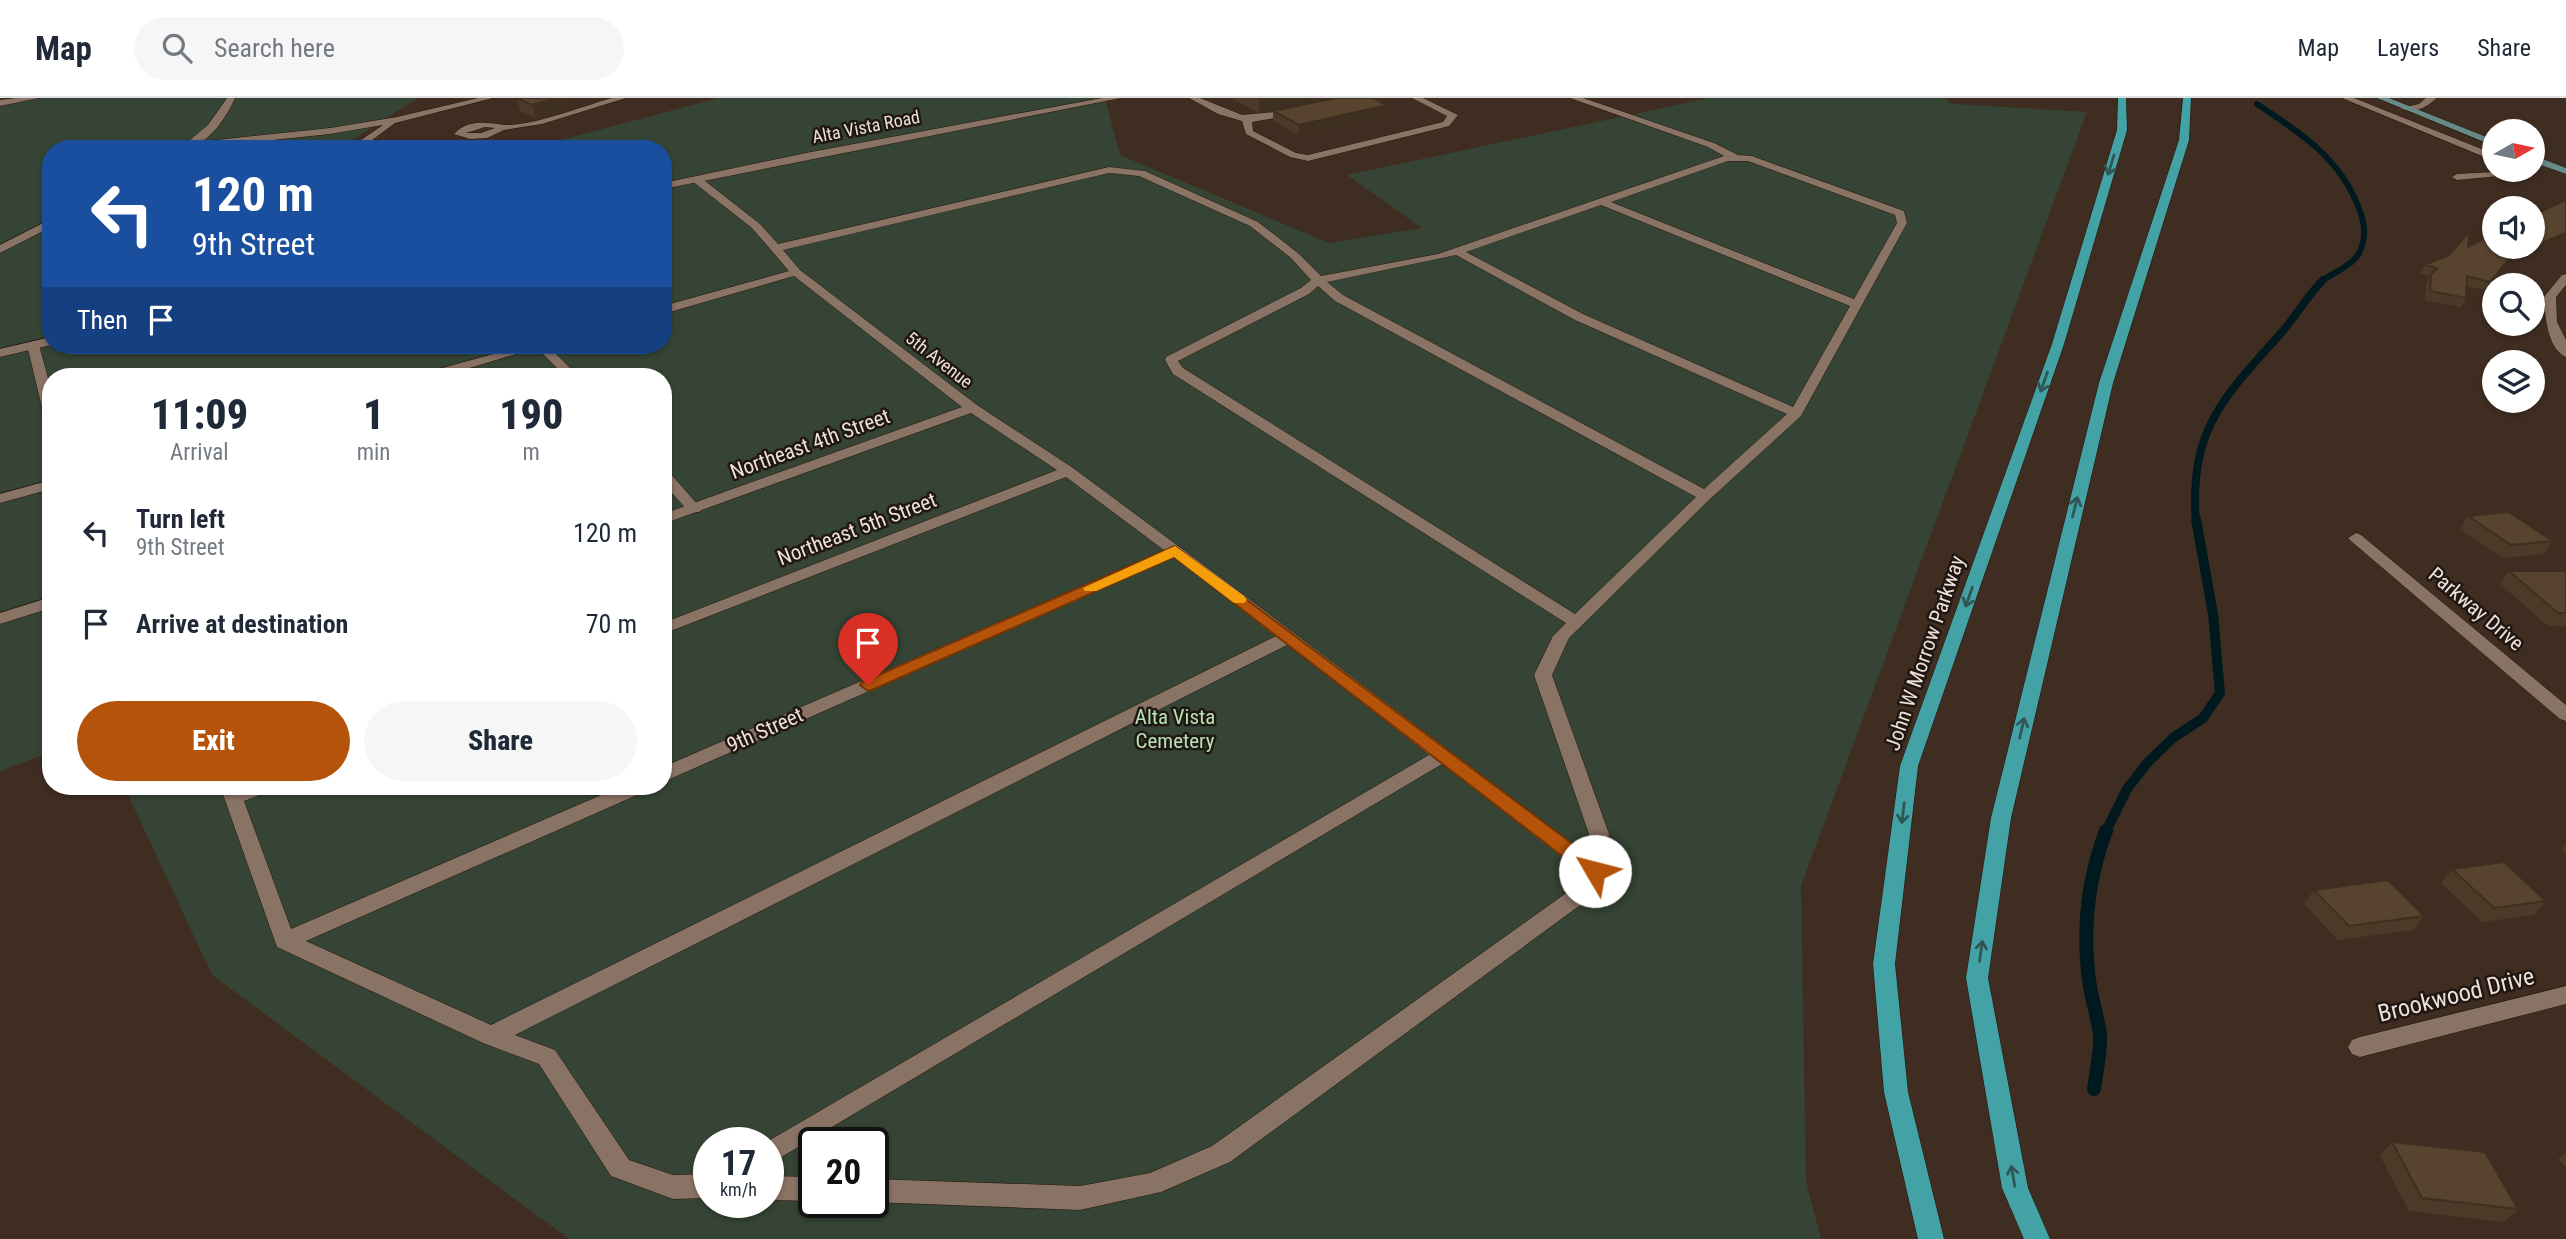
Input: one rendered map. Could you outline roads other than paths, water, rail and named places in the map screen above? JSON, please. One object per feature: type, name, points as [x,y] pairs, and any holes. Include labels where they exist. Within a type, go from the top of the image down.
[{"type":"main road","name":"John W Morrow Parkway","points":[[1931,1239],[1896,1091],[1884,964],[1909,766],[2058,344],[2122,130],[2122,98]]},
{"type":"main road","points":[[2037,1239],[2015,1188],[1978,978],[2001,818],[2061,565],[2106,383],[2184,140],[2187,98]]},
{"type":"street","points":[[0,103],[35,98]]},
{"type":"street","points":[[195,140],[220,118],[231,98]]},
{"type":"street","points":[[367,140],[435,98]]},
{"type":"street","points":[[254,140],[397,120],[489,98]]},
{"type":"street","points":[[501,128],[539,122],[622,98]]},
{"type":"street","name":"Alta Vista Road","points":[[672,184],[1117,98]]},
{"type":"street","points":[[1193,98],[1247,121],[1307,110]]},
{"type":"street","points":[[1247,121],[1249,132],[1293,155],[1308,158],[1446,124],[1452,115],[1416,98]]},
{"type":"street","points":[[1574,98],[1711,145],[1736,158]]},
{"type":"street","points":[[2346,98],[2482,153]]},
{"type":"street","points":[[2381,98],[2482,138]]},
{"type":"street","points":[[2406,108],[2421,106],[2432,98]]},
{"type":"street","points":[[889,1192],[1080,1198],[1153,1184],[1221,1154],[1587,889],[1595,871],[1599,834],[1543,675],[1562,636],[1705,496],[1796,413],[1902,223],[1900,213],[1749,158],[1727,158],[1456,251],[1318,280],[1305,292],[1171,360],[1178,371],[1576,622]]},
{"type":"street","points":[[776,248],[1109,170],[1141,173],[1254,224],[1295,256],[1339,298],[1705,496]]},
{"type":"street","points":[[2457,177],[2482,174]]},
{"type":"street","name":"5th Avenue","points":[[696,179],[756,226],[796,272],[972,408],[1068,471],[1595,871]]},
{"type":"street","points":[[1602,202],[1858,305]]},
{"type":"street","points":[[0,250],[42,227]]},
{"type":"street","points":[[1456,251],[1579,317],[1796,413]]},
{"type":"street","points":[[672,307],[796,272]]},
{"type":"street","points":[[2566,277],[2550,297],[2550,322],[2566,353]]},
{"type":"street","points":[[0,353],[42,343]]},
{"type":"street","points":[[33,345],[42,380]]},
{"type":"street","points":[[458,368],[508,354]]},
{"type":"street","points":[[549,354],[564,368]]},
{"type":"street","name":"Northeast 4th Street","points":[[672,516],[972,408]]},
{"type":"street","name":"Northeast 5th Street","points":[[672,625],[1068,471]]},
{"type":"street","points":[[672,484],[694,509]]},
{"type":"street","points":[[0,499],[42,487]]},
{"type":"street","name":"Parkway Drive","points":[[2356,538],[2566,715]]},
{"type":"street","name":"9th Street","points":[[672,771],[1175,551]]},
{"type":"street","points":[[0,619],[42,606]]},
{"type":"street","points":[[491,1036],[1288,637]]},
{"type":"street","points":[[784,1145],[1443,755]]},
{"type":"street","points":[[233,795],[285,941],[491,1036],[547,1057],[620,1168],[673,1187],[693,1186]]},
{"type":"street","points":[[285,941],[618,795]]},
{"type":"street","name":"Brookwood Drive","points":[[2360,1047],[2566,995]]},
{"type":"waterway","points":[[2257,104],[2302,136],[2329,160],[2350,189],[2360,211],[2364,235],[2359,253],[2347,266],[2321,282]]},
{"type":"waterway","points":[[2196,521],[2198,462],[2205,437],[2215,416],[2228,395],[2321,282]]},
{"type":"waterway","points":[[2106,831],[2127,789],[2148,762],[2173,738],[2203,718],[2220,693],[2213,614],[2196,519]]},
{"type":"waterway","points":[[2094,1089],[2100,1035],[2090,987],[2086,947],[2090,888],[2106,831]]},
{"type":"park label","name":"Alta Vista Cemetery","points":[[1175,729]]}]
